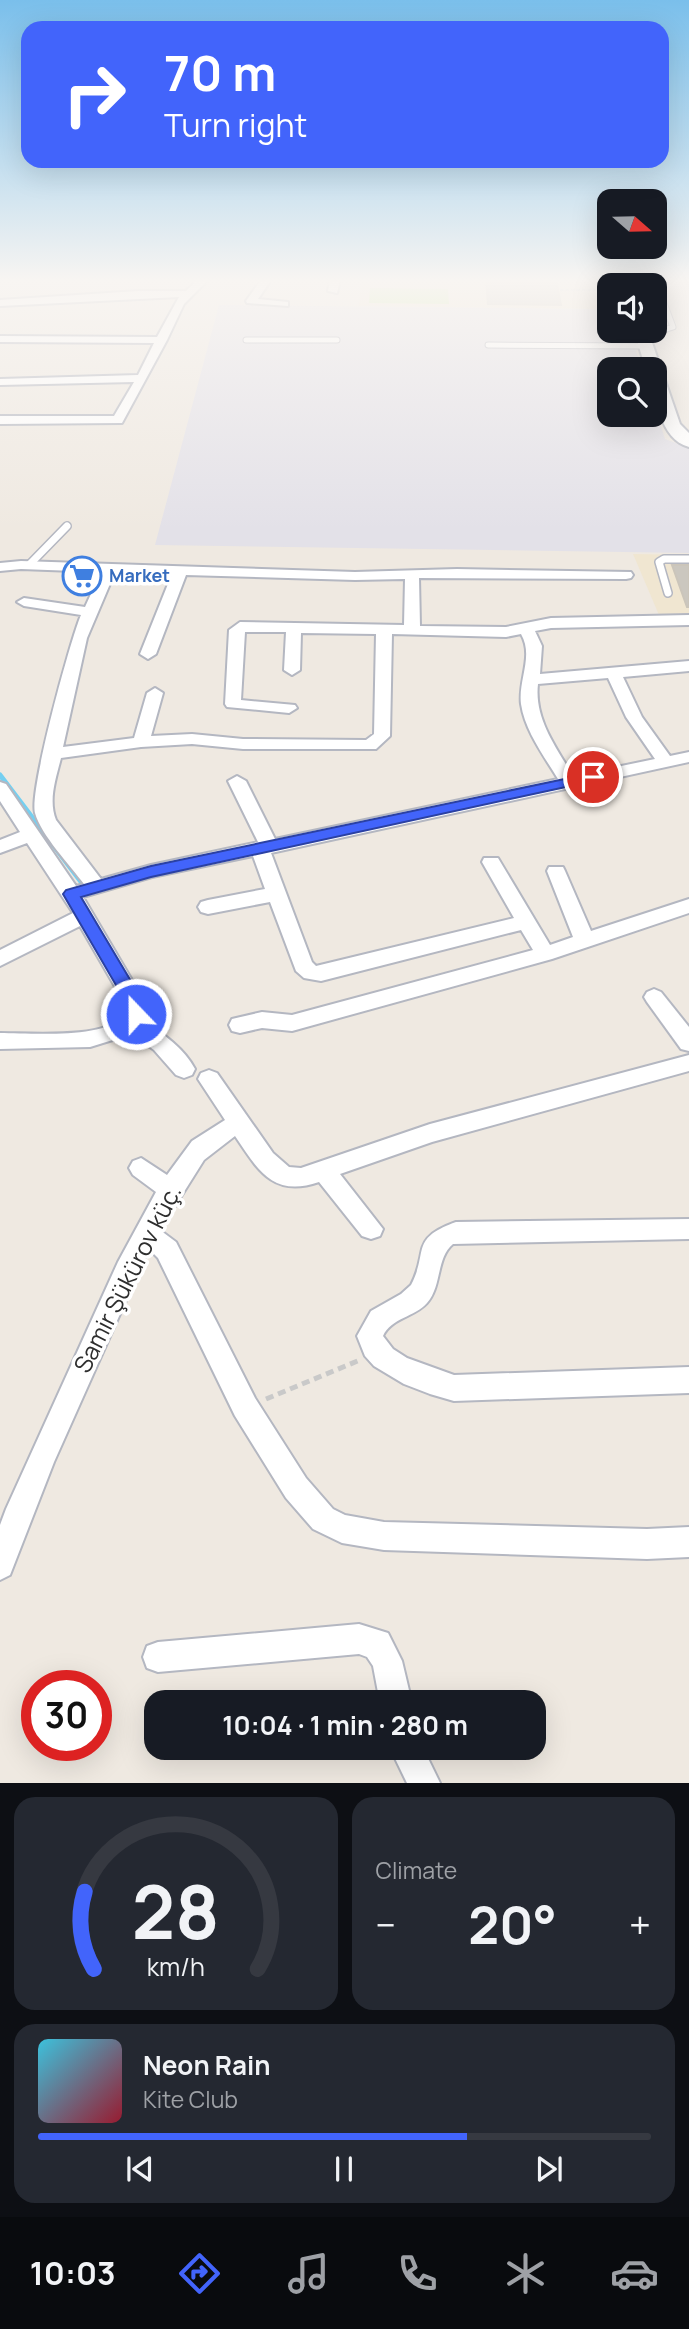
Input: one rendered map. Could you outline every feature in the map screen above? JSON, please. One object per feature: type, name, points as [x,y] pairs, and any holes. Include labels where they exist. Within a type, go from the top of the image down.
[{"type":"street","points":[[0,420],[114,422],[120,417],[150,363]]},
{"type":"street","points":[[0,382],[142,378]]},
{"type":"street","points":[[667,409],[673,426],[689,442]]},
{"type":"street","points":[[0,567],[29,565],[355,576],[626,575]]},
{"type":"street","points":[[95,885],[47,821],[43,810],[44,793],[74,658],[109,569]]},
{"type":"street","points":[[148,654],[180,570]]},
{"type":"street","points":[[412,574],[412,630]]},
{"type":"street","points":[[24,602],[90,612]]},
{"type":"street","points":[[289,708],[233,704],[237,630],[240,627],[506,632],[551,623],[689,620]]},
{"type":"street","points":[[292,670],[294,627]]},
{"type":"street","points":[[526,629],[534,640],[536,649],[529,680],[531,715],[568,782]]},
{"type":"street","points":[[52,754],[141,742],[192,739],[243,744],[359,745],[376,742],[382,736],[383,728],[384,630]]},
{"type":"street","points":[[529,680],[689,666]]},
{"type":"street","points":[[614,674],[634,717],[666,762]]},
{"type":"street","points":[[141,742],[155,693]]},
{"type":"street","points":[[71,894],[95,885],[689,757]]},
{"type":"street","points":[[237,780],[265,848],[275,894],[303,966],[311,973],[321,974],[524,922]]},
{"type":"street","points":[[0,788],[71,894],[136,1003],[136,1014],[132,1023],[108,1036],[0,1041]]},
{"type":"street","points":[[0,847],[31,834]]},
{"type":"street","points":[[491,862],[545,954]]},
{"type":"street","points":[[556,871],[585,941]]},
{"type":"street","points":[[208,907],[275,894]]},
{"type":"street","points":[[240,1025],[262,1020],[292,1023],[545,954],[689,906]]},
{"type":"street","points":[[0,959],[83,916]]},
{"type":"street","points":[[654,997],[689,1043]]},
{"type":"street","points":[[132,1023],[162,1044],[184,1069]]},
{"type":"street","points":[[209,1079],[277,1174],[289,1180],[430,1133],[689,1063]]},
{"type":"street","name":"Samir Şükürov küç.","points":[[0,1565],[38,1467],[145,1234],[170,1190],[202,1146],[239,1123]]},
{"type":"street","points":[[141,1168],[170,1190]]},
{"type":"street","points":[[323,1170],[371,1229]]},
{"type":"street","points":[[689,1229],[456,1233],[444,1236],[435,1244],[420,1293],[410,1303],[378,1321],[373,1328],[373,1339],[378,1353],[419,1379],[453,1388],[689,1380]]},
{"type":"street","points":[[145,1234],[167,1250],[245,1407],[311,1508],[342,1529],[384,1536],[444,1540],[687,1545]]},
{"type":"street","points":[[158,1657],[359,1639],[377,1644],[387,1661],[393,1690]]},
{"type":"street","points":[[412,1760],[424,1783]]},
{"type":"lane","points":[[29,565],[67,526]]},
{"type":"lane","points":[[668,593],[659,562],[664,559],[689,559]]},
{"type":"path","points":[[245,1407],[378,1353]]},
{"type":"shaded area","points":[[203,363],[597,363],[597,427],[661,427],[665,439],[689,448],[689,553],[155,545]]},
{"type":"shaded area","points":[[633,554],[689,555],[689,615],[659,615]]},
{"type":"building","points":[[672,565],[689,565],[689,607],[687,607]]},
{"type":"waterway","points":[[0,775],[82,883]]},
{"type":"place","name":"Market","points":[[82,576]]},
{"type":"route","points":[[136,1014],[136,1003],[71,894],[95,885],[151,872],[593,777]]}]
